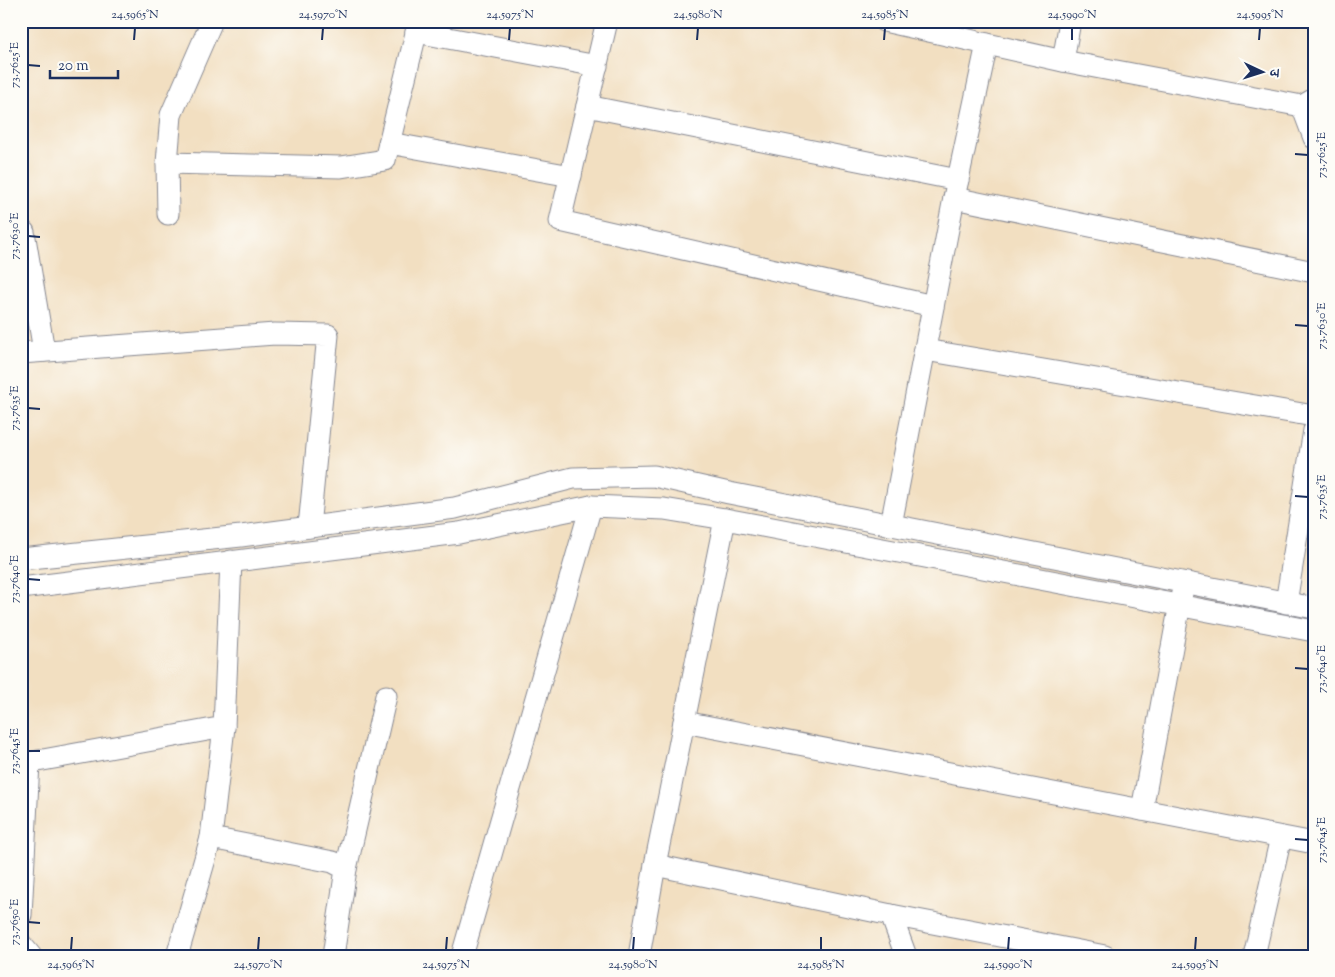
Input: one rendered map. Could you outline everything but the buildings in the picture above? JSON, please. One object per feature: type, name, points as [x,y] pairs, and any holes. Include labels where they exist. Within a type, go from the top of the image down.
[{"type":"street","points":[[168,214],[167,163],[171,115],[212,21]]},
{"type":"street","points":[[607,21],[560,221],[933,306]]},
{"type":"street","points":[[884,21],[1063,61],[1308,103],[1314,138]]},
{"type":"street","points":[[1063,61],[1070,21]]},
{"type":"street","points":[[167,163],[341,168],[385,160],[418,27],[597,66]]},
{"type":"street","points":[[891,525],[956,189],[987,44]]},
{"type":"street","points":[[587,106],[1314,272]]},
{"type":"street","points":[[389,143],[571,176]]},
{"type":"street","points":[[24,232],[44,351]]},
{"type":"street","points":[[21,353],[275,334],[328,335],[309,527]]},
{"type":"street","points":[[925,350],[1314,416]]},
{"type":"street","points":[[1286,603],[1314,430]]},
{"type":"street","points":[[21,559],[309,527],[455,508],[573,478],[654,476],[729,493],[1314,608]]},
{"type":"street","points":[[462,956],[591,506]]},
{"type":"street","points":[[21,588],[459,533],[591,506],[664,509],[725,519],[1314,631]]},
{"type":"street","points":[[639,956],[655,865],[725,519]]},
{"type":"street","points":[[177,956],[211,838],[224,726],[231,561]]},
{"type":"street","points":[[1142,810],[1184,582]]},
{"type":"street","points":[[333,956],[346,869],[386,696]]},
{"type":"street","points":[[684,722],[784,743],[1314,843]]},
{"type":"street","points":[[21,916],[25,764],[224,726]]},
{"type":"street","points":[[1254,956],[1281,837]]},
{"type":"street","points":[[211,838],[333,862],[346,869]]},
{"type":"street","points":[[655,865],[891,915],[1105,956]]},
{"type":"street","points":[[891,915],[906,956]]},
{"type":"street","points":[[21,944],[31,956]]}]
